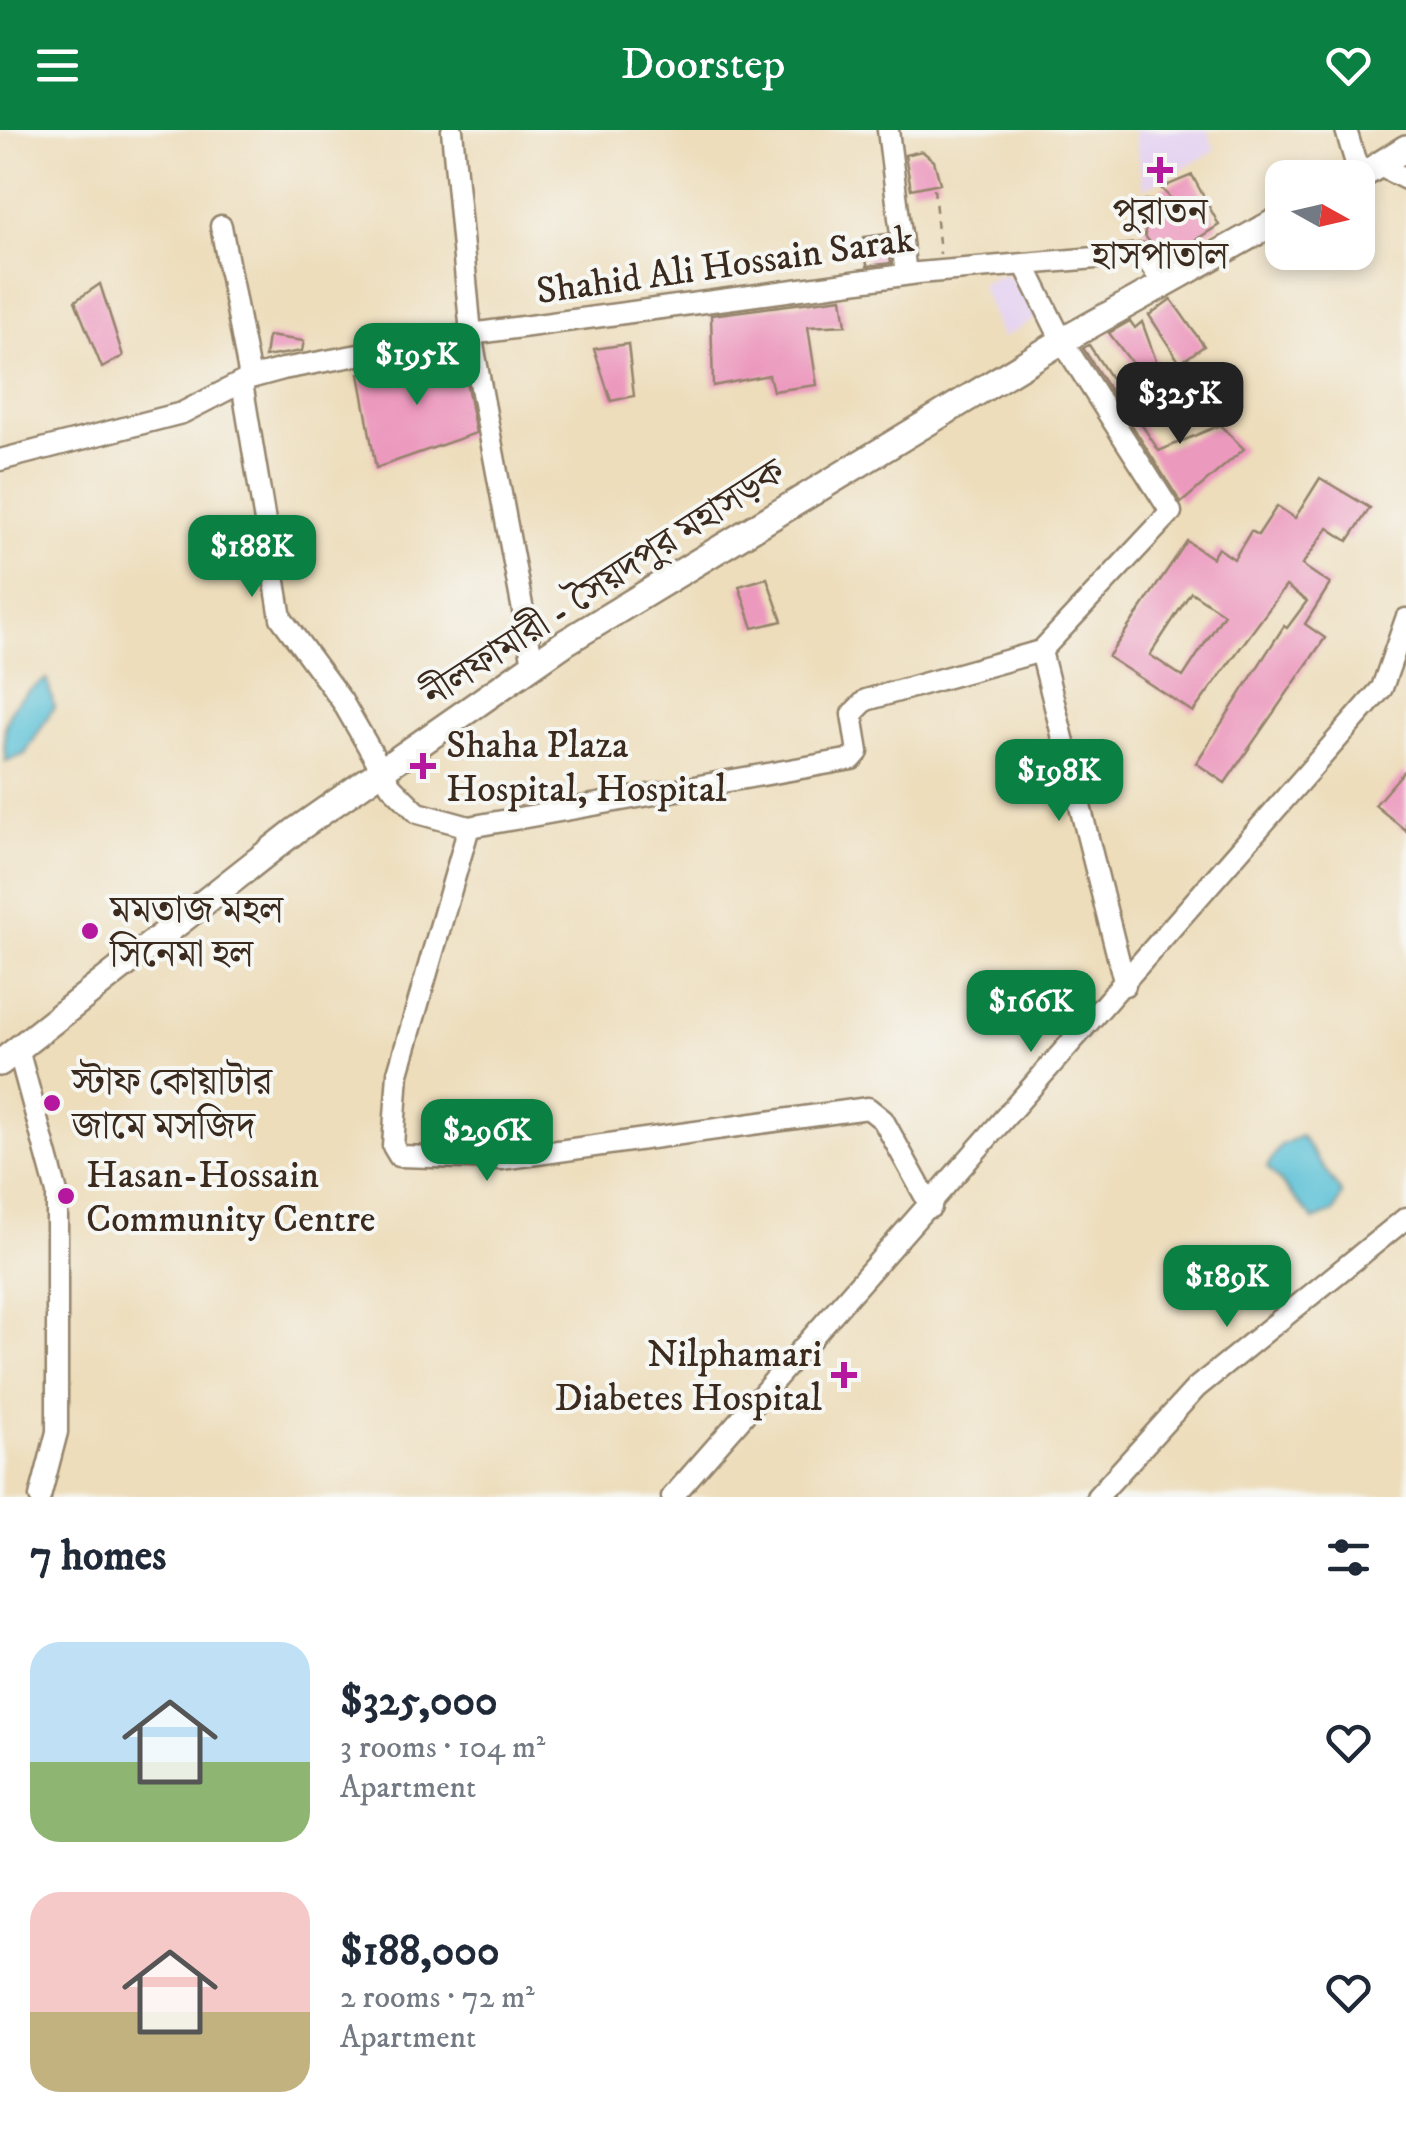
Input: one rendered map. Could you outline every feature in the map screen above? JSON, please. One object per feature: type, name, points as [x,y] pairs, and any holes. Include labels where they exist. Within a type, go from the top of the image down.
[{"type":"main road","points":[[1375,167],[1406,148]]},
{"type":"main road","name":"নীলফামারী - সৈয়দপুর মহাসড়ক","points":[[9,1056],[296,831],[533,664],[1062,341],[1265,227]]},
{"type":"street","points":[[452,130],[471,334],[533,664]]},
{"type":"street","points":[[888,130],[906,274]]},
{"type":"street","points":[[1346,130],[1359,160]]},
{"type":"street","points":[[1375,174],[1406,178]]},
{"type":"street","points":[[221,226],[281,618],[342,701],[381,771],[418,813],[469,827],[852,759],[858,752],[852,714],[866,700],[1042,651],[1171,512],[1062,341],[1024,264]]},
{"type":"street","name":"Shahid Ali Hossain Sarak","points":[[0,460],[182,413],[246,380],[471,334],[906,274],[1143,254],[1162,283]]},
{"type":"street","points":[[672,1497],[931,1207],[1382,688],[1402,644],[1406,618]]},
{"type":"street","points":[[1042,651],[1125,985]]},
{"type":"street","points":[[469,827],[398,1073],[393,1146],[399,1156],[501,1159],[868,1108],[883,1120],[931,1207]]},
{"type":"street","points":[[9,1056],[57,1192],[57,1432],[40,1497]]},
{"type":"street","points":[[1097,1497],[1196,1388],[1406,1218]]},
{"type":"path","points":[[934,188],[941,271]]},
{"type":"shaded area","name":"পুরাতন হাসপাতাল","points":[[1134,130],[1208,130],[1215,151],[1144,189]]},
{"type":"shaded area","points":[[1001,275],[1024,282],[1043,314],[1002,338],[980,284]]},
{"type":"water","points":[[47,679],[54,707],[25,754],[6,762],[5,734],[10,712],[24,695]]},
{"type":"water","points":[[1301,1136],[1342,1194],[1334,1212],[1314,1220],[1267,1167],[1281,1145]]},
{"type":"building","points":[[922,151],[934,161],[940,183],[911,189],[905,155]]},
{"type":"building","points":[[1192,175],[1219,225],[1164,260],[1145,236],[1145,200],[1174,202],[1161,188]]},
{"type":"building","points":[[887,234],[891,263],[867,266],[864,237]]},
{"type":"building","points":[[100,284],[123,356],[102,368],[75,301]]},
{"type":"building","points":[[842,298],[846,325],[808,327],[817,385],[773,391],[769,375],[713,386],[711,315]]},
{"type":"building","points":[[1171,299],[1204,346],[1180,363],[1149,315]]},
{"type":"building","points":[[1130,321],[1135,328],[1142,322],[1167,391],[1158,397],[1109,333]]},
{"type":"building","points":[[268,336],[304,341],[302,351],[265,357]]},
{"type":"building","points":[[628,344],[634,396],[611,401],[594,349]]},
{"type":"building","points":[[1089,345],[1159,451],[1220,425],[1244,449],[1181,503],[1083,348]]},
{"type":"building","points":[[461,354],[476,433],[376,468],[359,374]]},
{"type":"building","points":[[1320,478],[1370,508],[1348,541],[1328,528],[1302,565],[1330,584],[1305,624],[1325,638],[1225,783],[1196,763],[1284,626],[1287,628],[1307,601],[1286,586],[1193,712],[1108,657],[1187,541],[1212,558],[1218,548],[1234,559],[1251,531],[1258,535],[1277,506],[1295,518]],"holes":[[[1191,592],[1224,614],[1183,677],[1150,655]]]},
{"type":"building","points":[[767,578],[782,621],[753,628],[739,586]]},
{"type":"building","points":[[1406,769],[1406,831],[1375,805]]},
{"type":"place","name":"পুরাতন হাসপাতাল","points":[[1160,170]]},
{"type":"place","name":"Shaha Plaza Hospital, Hospital","points":[[423,766]]},
{"type":"place","name":"মমতাজ মহল সিনেমা হল","points":[[90,931]]},
{"type":"place","name":"স্টাফ কোয়াটার জামে মসজিদ","points":[[52,1103]]},
{"type":"place","name":"Hasan-Hossain Community Centre","points":[[66,1196]]},
{"type":"place","name":"Nilphamari Diabetes Hospital","points":[[844,1375]]}]
